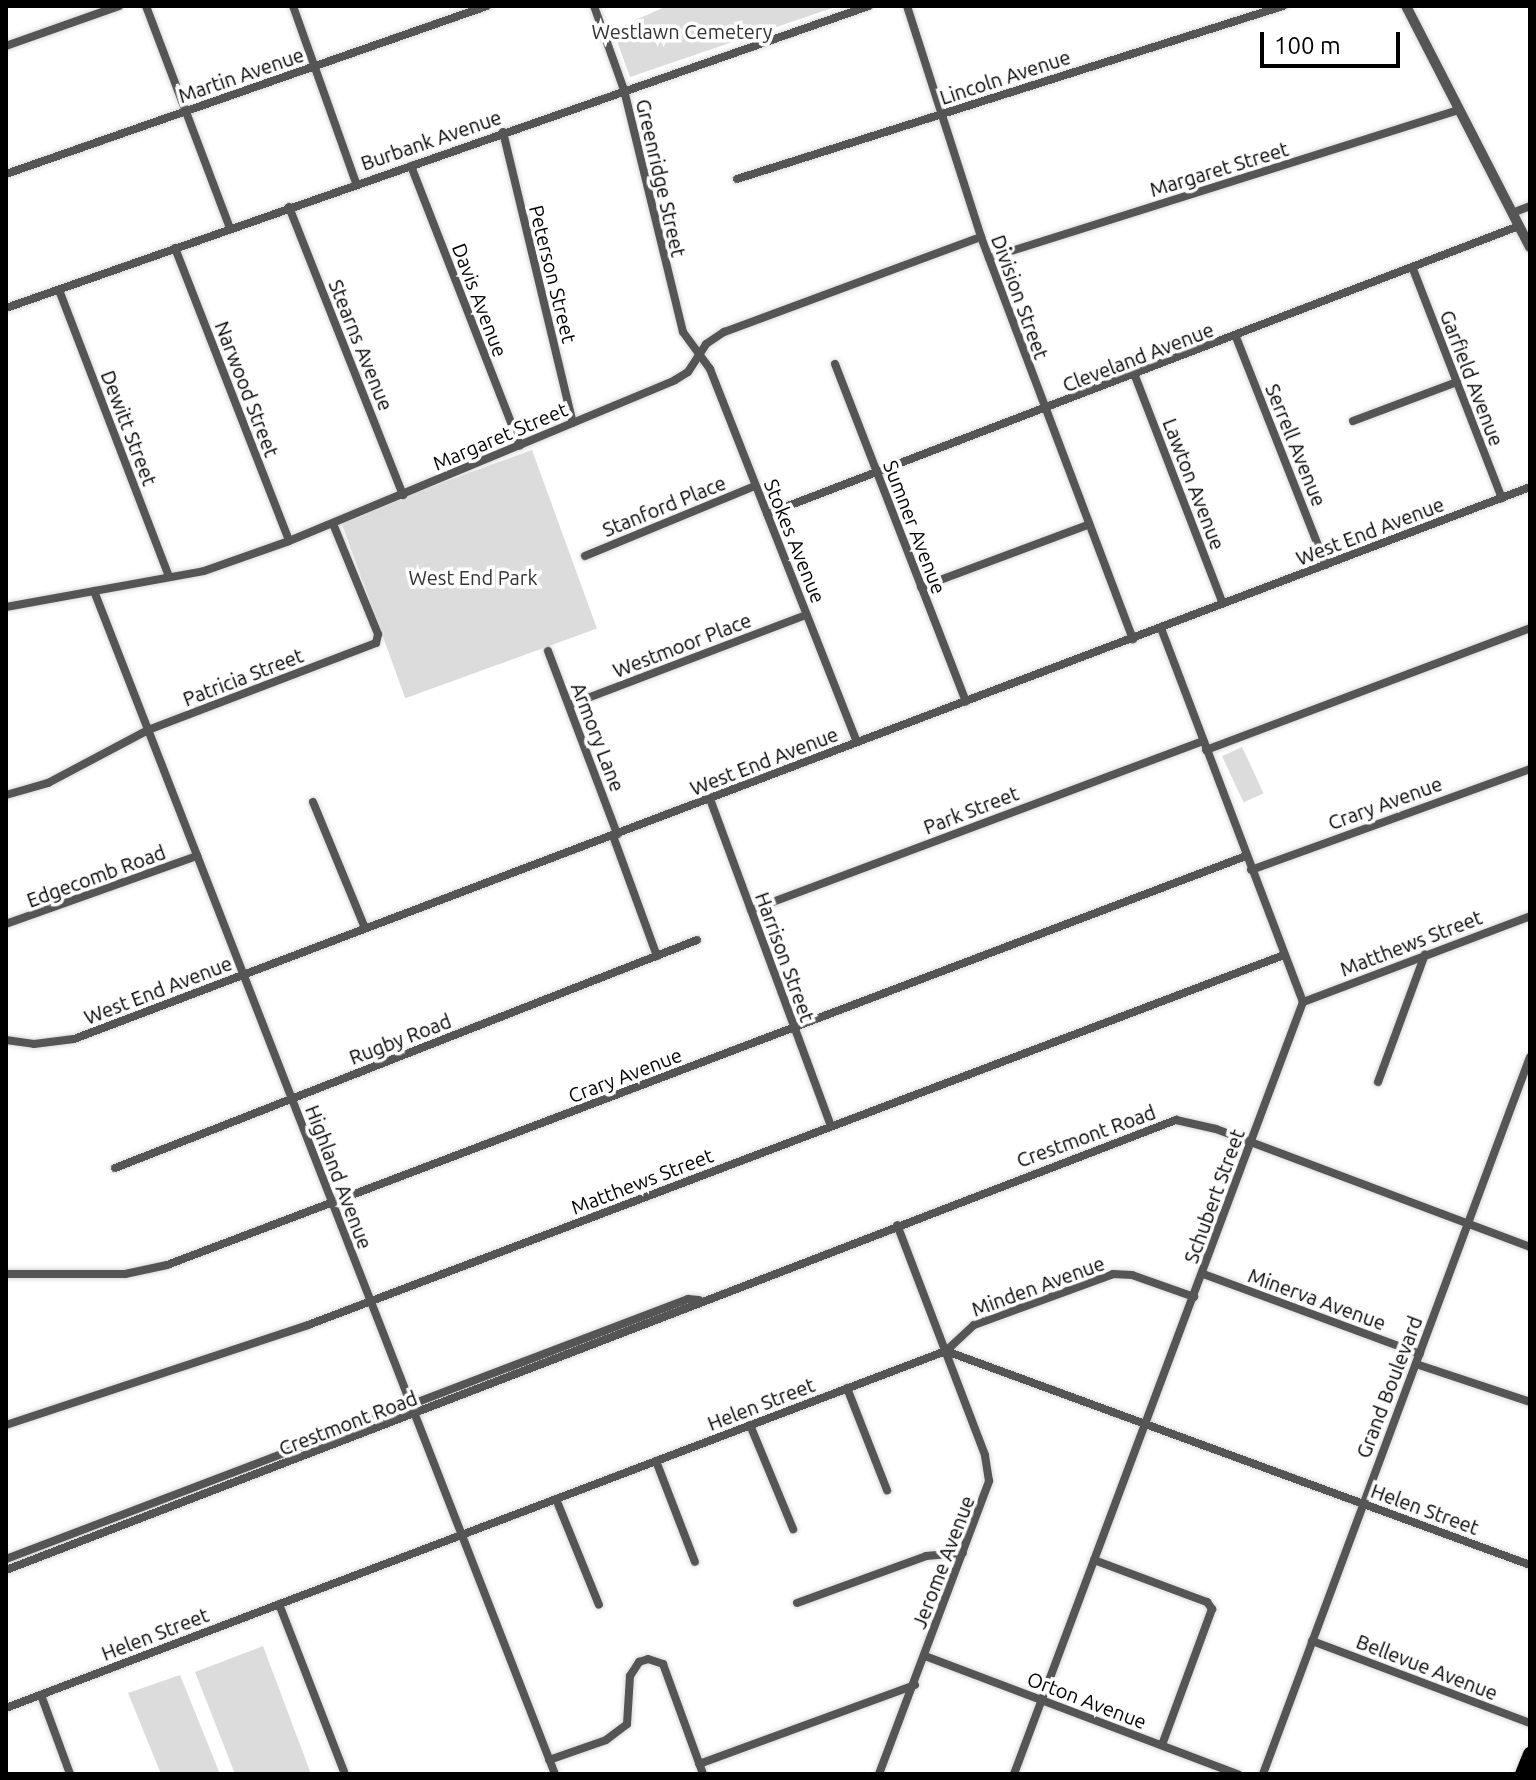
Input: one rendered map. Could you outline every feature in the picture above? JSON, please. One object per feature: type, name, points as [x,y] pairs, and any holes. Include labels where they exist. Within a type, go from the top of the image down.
[{"type":"main road","points":[[1522,1774],[1530,1754]]},
{"type":"street","points":[[6,46],[119,6]]},
{"type":"street","points":[[146,6],[230,228]]},
{"type":"street","points":[[293,6],[356,183]]},
{"type":"street","name":"Martin Avenue","points":[[6,174],[487,6]]},
{"type":"street","name":"Greenridge Street","points":[[594,6],[624,90],[679,320],[700,355]]},
{"type":"street","name":"Burbank Avenue","points":[[6,308],[869,6]]},
{"type":"street","name":"Division Street","points":[[907,6],[981,237],[1043,409],[1133,639]]},
{"type":"street","name":"Lincoln Avenue","points":[[737,179],[1283,6]]},
{"type":"street","points":[[1406,6],[1530,247]]},
{"type":"street","name":"Margaret Street","points":[[989,258],[1458,110]]},
{"type":"street","name":"Peterson Street","points":[[503,132],[573,423]]},
{"type":"street","name":"Davis Avenue","points":[[411,166],[520,446]]},
{"type":"street","points":[[1512,213],[1530,206]]},
{"type":"street","name":"Stearns Avenue","points":[[289,207],[403,495]]},
{"type":"street","name":"Cleveland Avenue","points":[[767,514],[1135,376],[1519,226]]},
{"type":"street","name":"Margaret Street","points":[[6,607],[230,563],[289,541],[675,380],[724,332],[981,237]]},
{"type":"street","name":"Narwood Street","points":[[175,248],[289,541]]},
{"type":"street","name":"Garfield Avenue","points":[[1413,269],[1502,498]]},
{"type":"street","name":"Dewitt Street","points":[[59,290],[169,577]]},
{"type":"street","name":"Serrell Avenue","points":[[1236,337],[1326,565]]},
{"type":"street","name":"Stokes Avenue","points":[[700,355],[857,742]]},
{"type":"street","name":"Sumner Avenue","points":[[835,364],[966,702]]},
{"type":"street","name":"Lawton Avenue","points":[[1135,376],[1223,604]]},
{"type":"street","points":[[1353,421],[1457,382]]},
{"type":"street","name":"Stanford Place","points":[[585,556],[755,486]]},
{"type":"street","name":"West End Avenue","points":[[6,1040],[34,1044],[74,1039],[1530,487]]},
{"type":"street","name":"Patricia Street","points":[[6,795],[48,783],[148,730],[376,643],[378,634],[333,524]]},
{"type":"street","points":[[921,587],[1088,525]]},
{"type":"street","name":"Highland Avenue","points":[[94,591],[555,1774]]},
{"type":"street","name":"Westmoor Place","points":[[569,705],[806,615]]},
{"type":"street","points":[[1161,628],[1303,1002]]},
{"type":"street","name":"Park Street","points":[[751,910],[1530,628]]},
{"type":"street","name":"Armory Lane","points":[[548,651],[657,956]]},
{"type":"street","name":"Crary Avenue","points":[[1251,870],[1530,769]]},
{"type":"street","name":"Harrison Street","points":[[710,799],[831,1126]]},
{"type":"street","points":[[313,802],[365,928]]},
{"type":"street","name":"Edgecomb Road","points":[[6,924],[197,856]]},
{"type":"street","name":"Crary Avenue","points":[[6,1274],[99,1275],[152,1269],[1246,856]]},
{"type":"street","name":"Matthews Street","points":[[1303,1002],[1530,916]]},
{"type":"street","name":"Rugby Road","points":[[115,1168],[697,940]]},
{"type":"street","points":[[1378,1082],[1425,954]]},
{"type":"street","name":"Matthews Street","points":[[6,1425],[156,1379],[370,1301],[1284,955]]},
{"type":"street","name":"Schubert Street","points":[[1014,1774],[1303,1002]]},
{"type":"street","name":"Grand Boulevard","points":[[1263,1774],[1530,1057]]},
{"type":"street","name":"Crestmont Road","points":[[6,1570],[690,1309],[699,1300],[1176,1120],[1250,1142],[1530,1247]]},
{"type":"street","name":"Jerome Avenue","points":[[879,1774],[987,1491],[988,1471],[897,1225]]},
{"type":"street","name":"Minden Avenue","points":[[946,1351],[974,1325],[1113,1274],[1132,1275],[1194,1297]]},
{"type":"street","name":"Minerva Avenue","points":[[1203,1274],[1530,1402]]},
{"type":"street","name":"Crestmont Road","points":[[6,1559],[688,1299],[699,1300]]},
{"type":"street","name":"Helen Street","points":[[6,1708],[946,1351],[1147,1422],[1530,1565]]},
{"type":"street","points":[[847,1388],[887,1490]]},
{"type":"street","points":[[750,1425],[793,1529]]},
{"type":"street","points":[[271,1457],[275,1468]]},
{"type":"street","points":[[656,1461],[695,1562]]},
{"type":"street","points":[[556,1499],[599,1605]]},
{"type":"street","points":[[142,1506],[146,1517]]},
{"type":"street","points":[[797,1603],[926,1556],[963,1553]]},
{"type":"street","points":[[1094,1560],[1207,1602],[1212,1609],[1162,1745]]},
{"type":"street","points":[[279,1604],[345,1774]]},
{"type":"street","name":"Bellevue Avenue","points":[[1312,1641],[1530,1723]]},
{"type":"street","name":"Orton Avenue","points":[[925,1656],[1238,1774]]},
{"type":"street","points":[[549,1760],[606,1740],[627,1724],[630,1676],[639,1662],[648,1659],[663,1664],[703,1774]]},
{"type":"street","points":[[699,1764],[915,1685]]},
{"type":"street","points":[[41,1695],[70,1774]]},
{"type":"green space","name":"Westlawn Cemetery","points":[[667,6],[838,6],[630,77],[613,30]]},
{"type":"green space","name":"West End Park","points":[[532,450],[597,629],[405,698],[340,520]]},
{"type":"green space","points":[[1242,747],[1264,793],[1244,803],[1222,756]]},
{"type":"green space","points":[[263,1646],[311,1774],[235,1774],[195,1672]]},
{"type":"green space","points":[[180,1675],[220,1774],[161,1774],[128,1693]]}]
